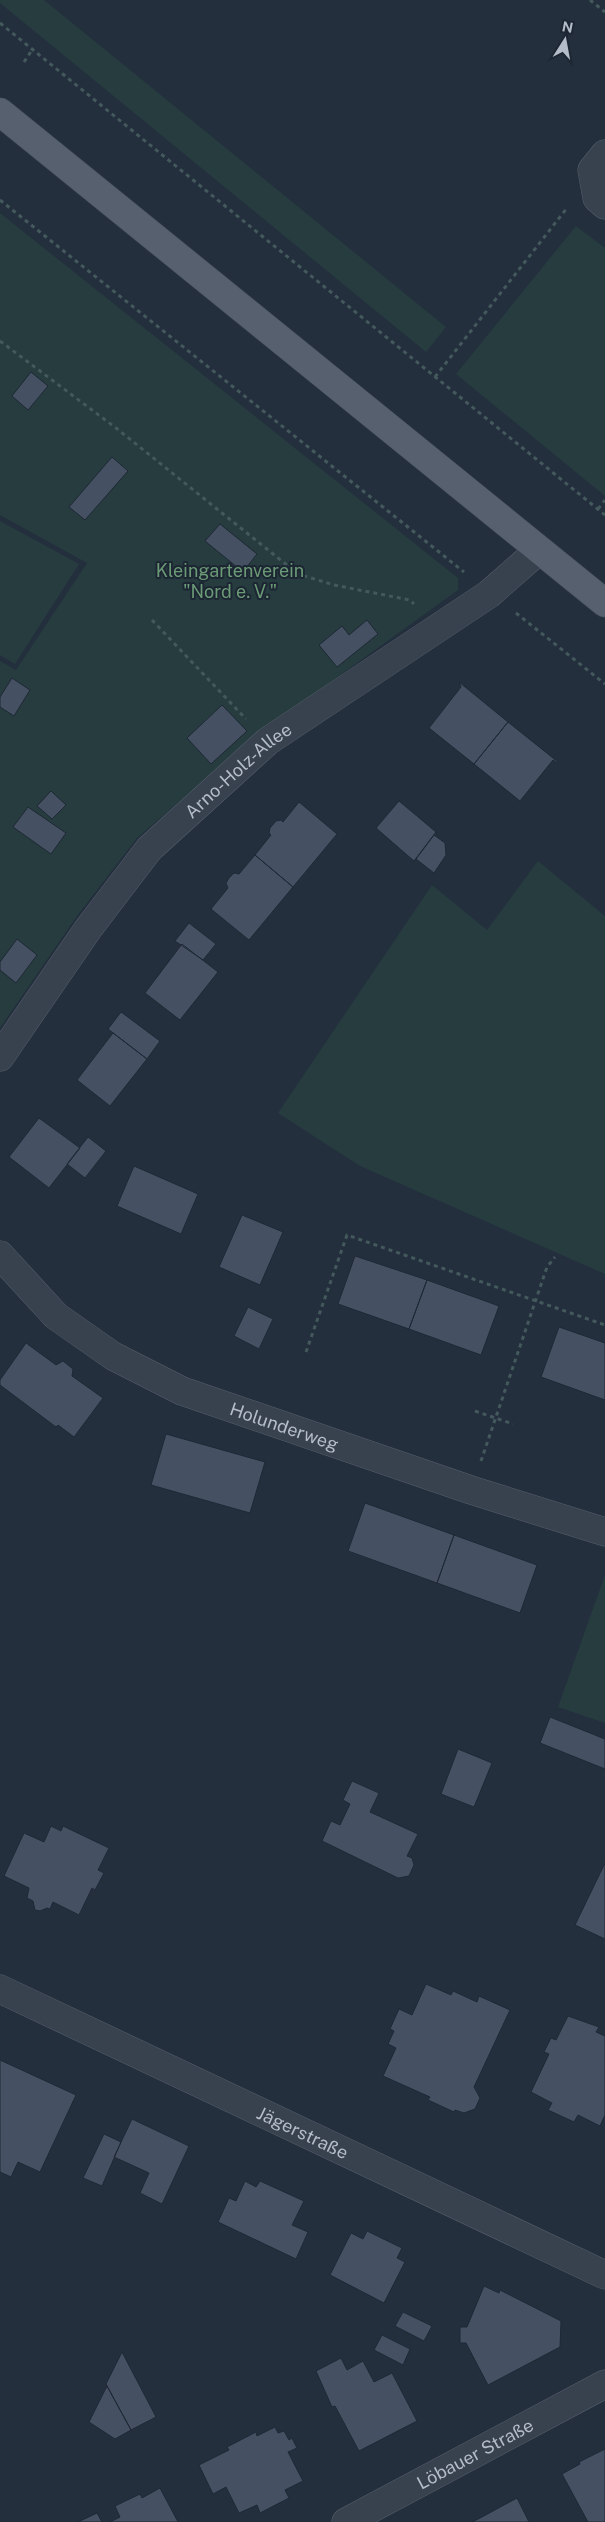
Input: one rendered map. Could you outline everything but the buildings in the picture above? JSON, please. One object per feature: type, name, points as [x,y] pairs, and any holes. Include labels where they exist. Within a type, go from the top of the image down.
[{"type":"main road","points":[[0,112],[605,603]]},
{"type":"street","points":[[599,162],[597,198],[605,205]]},
{"type":"street","name":"Arno-Holz-Allee","points":[[0,1057],[88,929],[149,849],[268,741],[489,594],[539,550]]},
{"type":"street","name":"Holunderweg","points":[[0,1255],[56,1316],[113,1356],[182,1391],[470,1490],[605,1532]]},
{"type":"street","name":"Jägerstraße","points":[[0,1989],[605,2274]]},
{"type":"street","name":"Löbauer Straße","points":[[346,2522],[605,2384]]},
{"type":"path","points":[[590,0],[605,12]]},
{"type":"path","points":[[0,23],[605,515]]},
{"type":"path","points":[[24,62],[32,50]]},
{"type":"path","points":[[435,377],[572,202],[599,162]]},
{"type":"path","points":[[0,200],[489,594],[605,684]]},
{"type":"path","points":[[0,341],[116,428],[298,574],[334,584],[410,600],[438,629]]},
{"type":"path","points":[[598,509],[605,500]]},
{"type":"path","points":[[152,620],[268,741]]},
{"type":"path","points":[[306,1352],[347,1235],[605,1325]]},
{"type":"path","points":[[470,1490],[547,1267],[555,1257]]},
{"type":"path","points":[[475,1411],[513,1424]]},
{"type":"green space","points":[[0,0],[44,0],[446,327],[426,352],[0,3]]},
{"type":"green space","name":"Kleingartenverein \"Nord e. V.\"","points":[[0,213],[458,578],[458,590],[256,736],[137,838],[77,916],[0,1028],[0,661],[16,670],[87,563],[0,515]]},
{"type":"green space","points":[[576,226],[605,248],[605,496],[456,374]]},
{"type":"green space","points":[[0,521],[79,564],[15,664],[0,655]]},
{"type":"green space","points":[[538,861],[605,916],[605,1274],[360,1166],[278,1113],[432,885],[487,930]]},
{"type":"green space","points":[[605,1575],[605,1723],[558,1707]]}]
